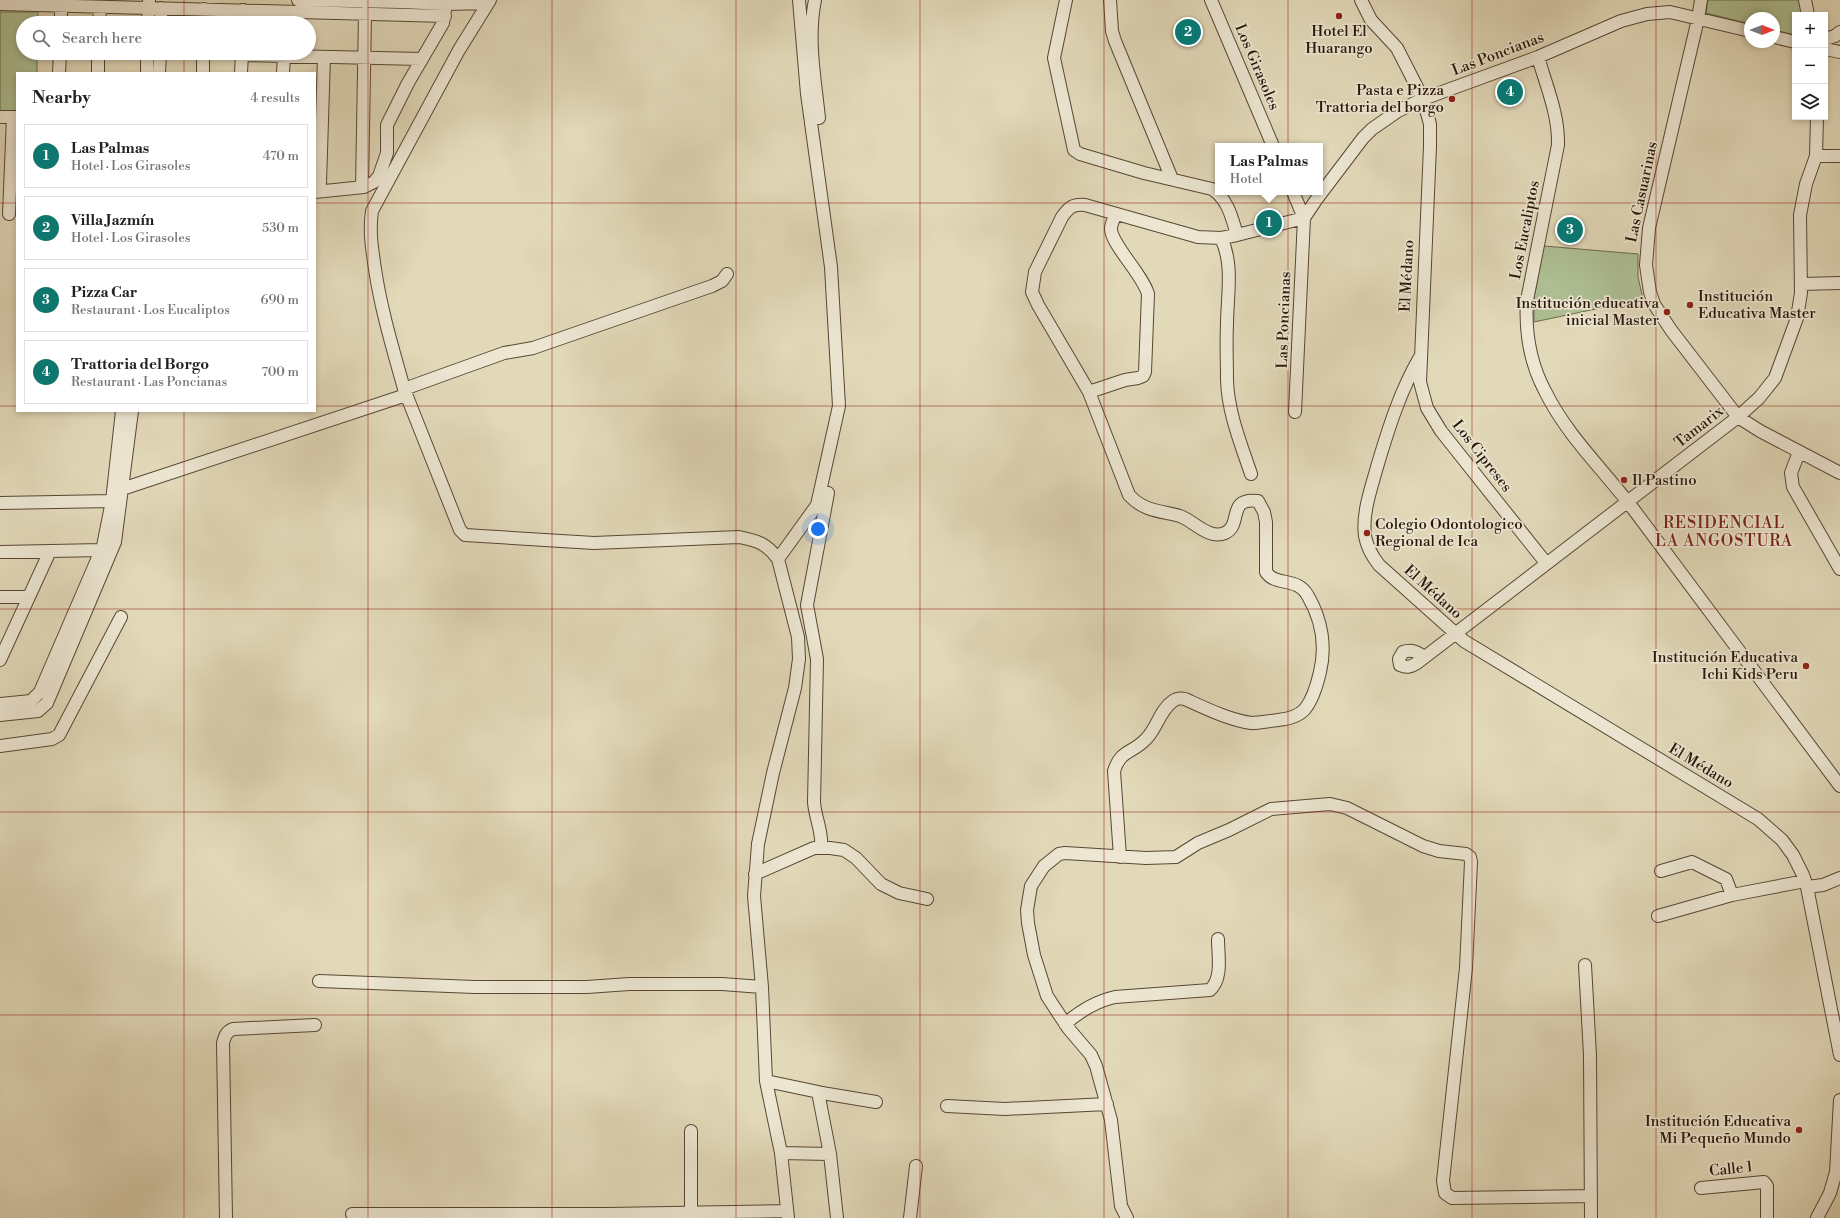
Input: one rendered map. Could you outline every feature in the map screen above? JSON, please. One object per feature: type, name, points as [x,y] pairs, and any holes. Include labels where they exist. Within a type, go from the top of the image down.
[{"type":"street","points":[[298,0],[402,1],[445,10]]},
{"type":"street","points":[[778,559],[817,505],[839,406],[831,267],[807,94],[799,0]]},
{"type":"street","points":[[815,0],[811,20],[812,53],[846,392],[807,605],[817,658],[814,802],[816,816],[822,836],[821,848]]},
{"type":"street","points":[[1066,0],[1054,58],[1074,150],[1080,154],[1202,186],[1215,192]]},
{"type":"street","points":[[1110,0],[1112,31],[1172,179]]},
{"type":"street","name":"Los Girasoles","points":[[1211,0],[1272,143]]},
{"type":"street","name":"El Médano","points":[[1361,0],[1370,20],[1397,48],[1423,99],[1427,112],[1430,134],[1420,357],[1408,378],[1386,436],[1368,498],[1365,536],[1371,554],[1379,565],[1454,633],[1758,819],[1782,840],[1793,855],[1805,881],[1840,1056]]},
{"type":"street","name":"Las Casuarinas","points":[[1701,0],[1698,19],[1649,228],[1646,266],[1650,292],[1661,316],[1738,417],[1760,431],[1840,473]]},
{"type":"street","points":[[1804,0],[1807,12]]},
{"type":"street","points":[[0,4],[100,7],[149,4],[161,8],[365,14],[445,10],[489,1]]},
{"type":"street","points":[[352,1214],[623,1216],[671,1215],[691,1212],[732,1215],[788,1215],[781,1153],[766,1081],[762,987],[754,896],[755,874],[760,837],[773,773],[795,688],[798,666],[798,637],[778,559],[770,548],[757,541],[739,538],[594,543],[465,535],[460,530],[405,392],[380,302],[371,242],[370,226],[372,211],[459,50],[489,1]]},
{"type":"street","points":[[148,16],[149,4]]},
{"type":"street","points":[[61,6],[61,16]]},
{"type":"street","points":[[99,16],[100,7]]},
{"type":"street","points":[[161,8],[161,16]]},
{"type":"street","points":[[204,9],[204,16]]},
{"type":"street","points":[[243,10],[243,16]]},
{"type":"street","points":[[324,57],[317,185],[333,190],[362,187],[374,182],[380,172],[387,153],[387,125],[408,83],[443,23],[445,10]]},
{"type":"street","name":"Las Poncianas","points":[[1323,191],[1363,138],[1372,129],[1392,115],[1423,99],[1538,57],[1637,16],[1670,12],[1744,30]]},
{"type":"street","points":[[362,187],[365,14]]},
{"type":"street","points":[[1828,38],[1840,32]]},
{"type":"street","points":[[1780,38],[1792,41]]},
{"type":"street","points":[[1828,50],[1840,52]]},
{"type":"street","points":[[316,57],[422,59]]},
{"type":"street","name":"Los Eucaliptos","points":[[1538,57],[1559,134],[1527,300],[1526,318],[1533,361],[1544,391],[1579,443],[1628,502],[1840,786]]},
{"type":"street","points":[[59,72],[60,60]]},
{"type":"street","points":[[98,60],[98,72]]},
{"type":"street","points":[[147,60],[147,72]]},
{"type":"street","points":[[159,72],[160,60]]},
{"type":"street","points":[[203,60],[203,72]]},
{"type":"street","points":[[241,72],[242,60]]},
{"type":"street","points":[[284,60],[284,72]]},
{"type":"street","points":[[0,117],[15,117],[9,214]]},
{"type":"street","name":"Tamarix","points":[[1424,657],[1738,417],[1759,398],[1775,378],[1797,318],[1801,284],[1800,215],[1805,189],[1816,156],[1817,120]]},
{"type":"street","points":[[1816,156],[1840,156]]},
{"type":"street","points":[[1219,195],[1232,216],[1237,235]]},
{"type":"street","points":[[1120,857],[1114,771],[1117,762],[1122,755],[1139,746],[1148,738],[1169,705],[1174,700],[1185,699],[1236,720],[1252,723],[1293,717],[1305,709],[1310,700],[1320,673],[1324,648],[1319,622],[1306,592],[1300,586],[1291,582],[1272,578],[1266,572],[1266,522],[1264,512],[1258,501],[1248,500],[1240,505],[1230,528],[1226,533],[1218,534],[1208,532],[1181,517],[1152,510],[1134,501],[1126,489],[1089,392],[1038,305],[1032,292],[1034,272],[1067,209],[1075,204],[1085,205],[1198,237],[1221,238],[1304,218],[1294,195]]},
{"type":"street","name":"Las Poncianas","points":[[1295,412],[1304,218],[1320,195]]},
{"type":"street","points":[[1089,392],[1125,380],[1138,378],[1143,376],[1145,372],[1148,294],[1144,284],[1112,236],[1112,223],[1116,214]]},
{"type":"street","points":[[1221,238],[1224,245],[1228,268],[1228,392],[1237,433],[1251,474]]},
{"type":"street","points":[[122,489],[405,392],[504,353],[533,348],[712,286],[722,281],[727,274]]},
{"type":"street","points":[[1801,284],[1840,282]]},
{"type":"street","name":"Los Cipreses","points":[[1420,357],[1420,382],[1427,408],[1433,418],[1441,431],[1546,563]]},
{"type":"street","points":[[0,704],[31,701],[40,692],[102,550],[112,501],[122,412]]},
{"type":"street","points":[[0,714],[38,711],[47,702],[113,547],[132,412]]},
{"type":"street","points":[[1799,452],[1791,473],[1793,487],[1840,569]]},
{"type":"street","points":[[0,503],[112,501]]},
{"type":"street","points":[[0,552],[102,550]]},
{"type":"street","points":[[0,660],[50,551]]},
{"type":"street","points":[[0,597],[29,597]]},
{"type":"street","points":[[0,746],[52,739],[59,735],[121,617]]},
{"type":"street","points":[[1127,1218],[1120,1212],[1115,1145],[1107,1104],[1091,1055],[1065,1024],[1047,996],[1034,955],[1027,910],[1031,886],[1044,866],[1059,854],[1065,853],[1120,857],[1176,857],[1198,843],[1230,830],[1275,808],[1330,804],[1348,808],[1423,846],[1440,851],[1466,854],[1470,857],[1466,968],[1443,1181],[1445,1193],[1452,1198],[1591,1196]]},
{"type":"street","points":[[755,874],[814,848],[844,850],[856,858],[881,884],[899,893],[927,899]]},
{"type":"street","points":[[1661,871],[1692,862],[1726,879],[1732,895]]},
{"type":"street","points":[[1658,916],[1732,895],[1805,881],[1823,885],[1840,878]]},
{"type":"street","points":[[1065,1024],[1074,1016],[1102,1000],[1115,996],[1210,990],[1215,985],[1218,977],[1218,939]]},
{"type":"street","points":[[1585,965],[1590,1055],[1591,1218]]},
{"type":"street","points":[[319,981],[475,987],[722,984],[762,987]]},
{"type":"street","points":[[226,1218],[223,1043],[225,1036],[233,1029],[315,1025]]},
{"type":"street","points":[[766,1081],[876,1102]]},
{"type":"street","points":[[818,1092],[830,1154],[837,1218]]},
{"type":"street","points":[[1817,1218],[1835,1195],[1840,1100]]},
{"type":"street","points":[[947,1106],[1005,1109],[1107,1104]]},
{"type":"street","points":[[691,1131],[691,1212]]},
{"type":"street","points":[[781,1153],[830,1154]]},
{"type":"street","points":[[910,1218],[916,1166]]},
{"type":"street","name":"Calle 1","points":[[1701,1188],[1764,1182],[1767,1186],[1767,1218]]},
{"type":"green space","points":[[1708,0],[1799,0],[1801,12],[1792,12],[1792,34],[1780,31],[1780,12],[1744,12],[1744,22],[1706,13]]},
{"type":"green space","points":[[0,12],[38,12],[38,16],[16,16],[16,60],[37,60],[37,72],[16,72],[16,114],[0,113]]},
{"type":"green space","points":[[1544,246],[1638,254],[1638,277],[1643,299],[1534,322],[1534,298]]},
{"type":"place","name":"Hotel El Huarango","points":[[1339,16]]},
{"type":"place","name":"Villa Jazmín","points":[[1188,32]]},
{"type":"place","name":"Trattoria del Borgo","points":[[1510,92]]},
{"type":"place","name":"Pasta e Pizza Trattoria del borgo","points":[[1452,99]]},
{"type":"place","name":"Las Palmas","points":[[1269,223]]},
{"type":"place","name":"Pizza Car","points":[[1570,230]]},
{"type":"place","name":"Institución Educativa Master","points":[[1690,305]]},
{"type":"place","name":"Institución educativa inicial Master","points":[[1667,312]]},
{"type":"place","name":"Il Pastino","points":[[1624,480]]},
{"type":"place","name":"Colegio Odontologico Regional de Ica","points":[[1367,533]]},
{"type":"place","name":"Institución Educativa Ichi Kids Peru","points":[[1806,666]]},
{"type":"place","name":"Institución Educativa Mi Pequeño Mundo","points":[[1799,1130]]},
{"type":"district","name":"RESIDENCIAL LA ANGOSTURA","points":[[1724,532]]}]
